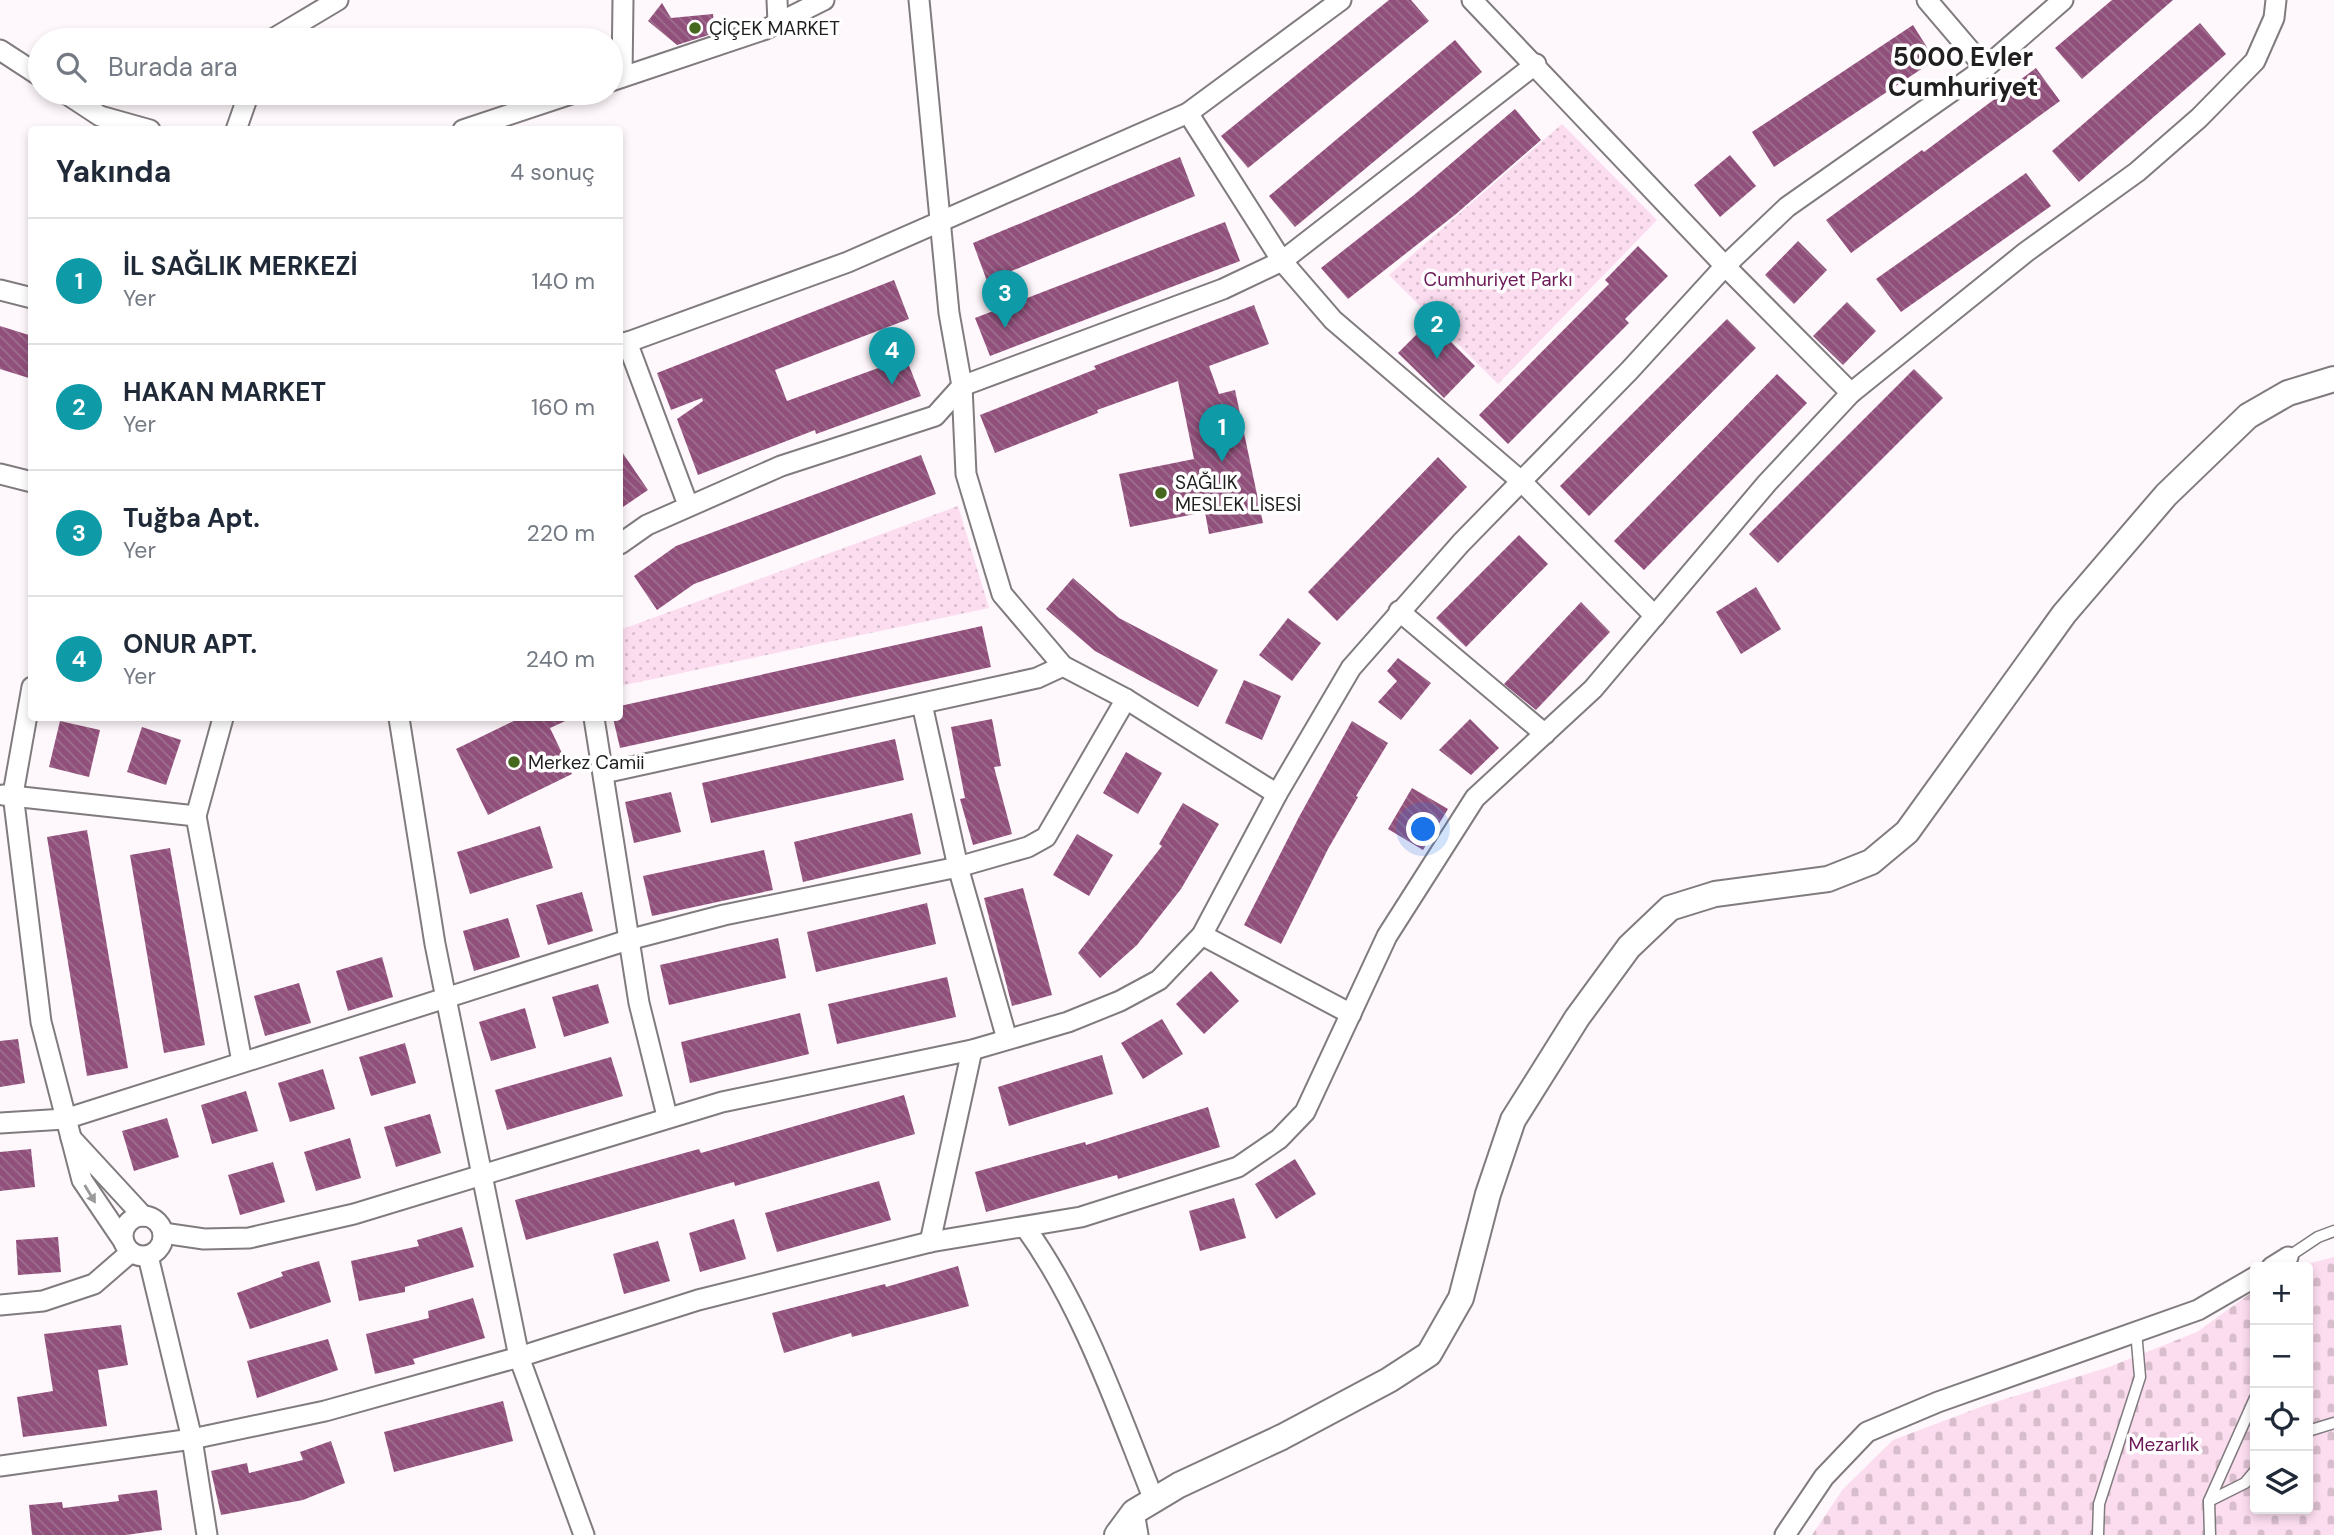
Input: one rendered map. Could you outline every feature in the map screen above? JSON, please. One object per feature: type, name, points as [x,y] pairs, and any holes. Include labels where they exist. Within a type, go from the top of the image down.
[{"type":"street","points":[[291,28],[338,0]]},
{"type":"street","points":[[621,28],[623,0]]},
{"type":"street","points":[[777,0],[778,23]]},
{"type":"street","points":[[623,77],[778,23],[824,0]]},
{"type":"street","points":[[919,0],[949,313],[962,386],[966,474],[1002,594],[1063,666],[1126,699],[1277,794]]},
{"type":"street","points":[[688,505],[623,343],[848,262],[1188,113],[1341,0]]},
{"type":"street","points":[[1472,0],[1536,64],[1725,266],[1851,393]]},
{"type":"street","points":[[1927,0],[1985,68]]},
{"type":"street","points":[[163,1233],[204,1239],[249,1238],[354,1214],[667,1116],[972,1050],[1068,1022],[1130,996],[1159,980],[1202,935],[1277,794],[1351,668],[1399,611],[1725,266],[1787,207],[1985,68],[2063,0]]},
{"type":"street","points":[[0,1466],[192,1439],[325,1411],[519,1357],[698,1300],[930,1241],[1081,1217],[1238,1167],[1279,1139],[1305,1112],[1387,936],[1475,798],[1593,689],[1767,483],[1851,393],[2026,252],[2137,172],[2199,118],[2255,61],[2274,18],[2276,0]]},
{"type":"street","points":[[0,50],[28,68]]},
{"type":"street","points":[[623,542],[647,524],[781,466],[935,416],[962,386],[1223,289],[1282,261],[1536,64]]},
{"type":"street","points":[[83,105],[100,116],[136,126]]},
{"type":"street","points":[[237,126],[245,105]]},
{"type":"street","points":[[475,126],[538,105]]},
{"type":"street","points":[[1188,113],[1282,261],[1333,320],[1521,481],[1655,616]]},
{"type":"street","points":[[0,290],[28,297]]},
{"type":"street","points":[[1117,1535],[1179,1485],[1282,1437],[1390,1380],[1429,1354],[1461,1298],[1488,1194],[1513,1120],[1577,1018],[1629,947],[1670,908],[1715,894],[1828,879],[1871,862],[1907,832],[2064,614],[2166,495],[2248,416],[2288,393],[2334,379]]},
{"type":"street","points":[[0,474],[28,481]]},
{"type":"street","points":[[1399,611],[1545,734]]},
{"type":"street","points":[[604,773],[1037,678],[1063,666]]},
{"type":"street","points":[[0,1123],[65,1119],[628,940],[724,915],[958,867],[1028,847],[1046,836],[1126,699]]},
{"type":"street","points":[[28,704],[7,795],[41,1022],[82,1180],[134,1250]]},
{"type":"street","points":[[922,704],[958,867],[1007,1039]]},
{"type":"street","points":[[222,721],[196,816],[242,1062]]},
{"type":"street","points":[[399,721],[445,1000],[519,1357],[584,1535]]},
{"type":"street","points":[[595,721],[639,1003],[667,1116]]},
{"type":"street","points":[[7,795],[196,816]]},
{"type":"street","points":[[1202,935],[1350,1014]]},
{"type":"street","points":[[930,1241],[972,1050]]},
{"type":"street","points":[[0,1305],[43,1301],[94,1284],[134,1250],[159,1250],[163,1233],[159,1224],[143,1216],[71,1138]]},
{"type":"street","points":[[143,1216],[127,1225],[192,1439],[207,1535]]},
{"type":"street","points":[[1025,1227],[1051,1263],[1114,1400],[1142,1516]]},
{"type":"street","points":[[1785,1535],[1824,1477],[1867,1432],[1938,1402],[2198,1310],[2250,1280]]},
{"type":"lane","points":[[2286,1262],[2318,1237],[2334,1231]]},
{"type":"lane","points":[[2098,1535],[2099,1504],[2140,1377],[2136,1331]]},
{"type":"lane","points":[[2210,1535],[2209,1502],[2250,1409]]},
{"type":"lane","points":[[2313,1429],[2334,1423]]},
{"type":"lane","points":[[2209,1502],[2245,1483],[2250,1477]]},
{"type":"green space","name":"Cumhuriyet Parkı","points":[[1562,124],[1657,220],[1498,384],[1389,275]]},
{"type":"green space","points":[[958,506],[989,608],[623,685],[623,629]]},
{"type":"green space","name":"Mezarlık","points":[[2334,1257],[2334,1535],[1812,1535],[1843,1489],[1893,1440],[1986,1405],[2109,1367],[2197,1332],[2250,1294],[2250,1514],[2313,1514],[2313,1262]]},
{"type":"building","points":[[1389,0],[1411,0],[1429,21],[1248,168],[1221,136]]},
{"type":"building","points":[[2112,0],[2173,0],[2082,79],[2055,48]]},
{"type":"building","name":"ÇİÇEK MARKET","points":[[662,3],[671,18],[713,14],[715,33],[677,45],[648,21]]},
{"type":"building","points":[[2200,23],[2226,54],[2079,182],[2052,151]]},
{"type":"building","points":[[1913,25],[1935,60],[1774,167],[1752,132]]},
{"type":"building","points":[[1455,40],[1482,72],[1295,227],[1269,196]]},
{"type":"building","points":[[2036,68],[2060,101],[1851,253],[1826,220],[1922,150],[1924,152]]},
{"type":"building","points":[[1515,109],[1541,140],[1456,214],[1348,299],[1321,268],[1414,195]]},
{"type":"building","points":[[1730,155],[1756,186],[1720,217],[1694,185]]},
{"type":"building","points":[[1180,157],[1195,196],[987,281],[973,243]]},
{"type":"building","points":[[2026,173],[2051,206],[1901,312],[1876,279]]},
{"type":"building","points":[[1225,222],[1240,261],[990,356],[975,318]]},
{"type":"building","points":[[1798,241],[1827,270],[1794,304],[1765,275]]},
{"type":"building","points":[[1638,246],[1668,276],[1625,319],[1629,323],[1508,444],[1479,415],[1609,284],[1605,280]]},
{"type":"building","points":[[894,280],[909,319],[775,370],[787,401],[906,358],[921,396],[816,434],[815,430],[698,475],[677,419],[703,401],[702,398],[671,410],[657,373]]},
{"type":"building","points":[[1847,302],[1876,331],[1843,365],[1813,336]]},
{"type":"building","points":[[1254,305],[1269,344],[1209,366],[1219,394],[1235,390],[1263,523],[1209,534],[1205,512],[1130,527],[1119,474],[1194,459],[1178,381],[1097,410],[1098,413],[995,453],[980,415],[1096,369],[1094,366]]},
{"type":"building","points":[[1727,319],[1756,348],[1589,516],[1560,486]]},
{"type":"building","points":[[1430,321],[1475,366],[1444,398],[1398,353]]},
{"type":"building","points":[[0,326],[28,335],[28,378],[0,369]]},
{"type":"building","points":[[1914,369],[1943,398],[1778,563],[1749,534]]},
{"type":"building","points":[[1777,374],[1807,403],[1644,570],[1614,541]]},
{"type":"building","points":[[623,453],[648,490],[623,507]]},
{"type":"building","points":[[921,455],[936,494],[694,584],[657,610],[634,576],[676,546]]},
{"type":"building","points":[[1438,457],[1467,487],[1337,621],[1308,592]]},
{"type":"building","points":[[1519,535],[1548,564],[1466,647],[1436,618]]},
{"type":"building","points":[[1073,578],[1119,618],[1218,670],[1198,707],[1095,651],[1046,609]]},
{"type":"building","points":[[1756,587],[1781,629],[1741,654],[1716,612]]},
{"type":"building","points":[[1581,602],[1610,632],[1536,710],[1504,684]]},
{"type":"building","points":[[1288,618],[1321,643],[1292,681],[1259,655]]},
{"type":"building","points":[[982,626],[991,667],[620,748],[614,721],[623,721],[623,705]]},
{"type":"building","points":[[1398,658],[1431,683],[1401,720],[1378,702],[1397,681],[1387,671]]},
{"type":"building","points":[[1244,680],[1281,696],[1262,740],[1225,723]]},
{"type":"building","points":[[992,719],[1001,766],[994,767],[1012,834],[973,845],[960,799],[965,798],[951,727]]},
{"type":"building","points":[[1470,719],[1499,748],[1471,775],[1439,750]]},
{"type":"building","points":[[60,721],[100,730],[89,777],[49,767]]},
{"type":"building","name":"Merkez Camii","points":[[514,721],[565,721],[550,728],[572,774],[488,815],[456,749]]},
{"type":"building","points":[[1352,721],[1388,743],[1356,796],[1358,797],[1328,849],[1281,944],[1244,925]]},
{"type":"building","points":[[142,727],[181,740],[166,785],[127,772]]},
{"type":"building","points":[[895,739],[904,780],[711,823],[702,783]]},
{"type":"building","points":[[1126,752],[1162,773],[1138,814],[1103,793]]},
{"type":"building","points":[[1412,788],[1448,809],[1423,850],[1388,829]]},
{"type":"building","points":[[671,792],[681,832],[634,843],[625,802]]},
{"type":"building","points":[[1183,803],[1219,824],[1181,889],[1137,945],[1100,978],[1078,953],[1162,846],[1159,844]]},
{"type":"building","points":[[912,813],[921,854],[803,882],[794,842]]},
{"type":"building","points":[[540,826],[553,868],[470,894],[457,852]]},
{"type":"building","points":[[87,830],[128,1068],[87,1076],[47,837]]},
{"type":"building","points":[[1077,834],[1113,855],[1089,896],[1053,875]]},
{"type":"building","points":[[170,848],[205,1045],[164,1053],[130,855]]},
{"type":"building","points":[[764,850],[773,890],[652,916],[643,876]]},
{"type":"building","points":[[1023,888],[1052,995],[1012,1006],[984,898]]},
{"type":"building","points":[[582,892],[593,931],[548,945],[536,905]]},
{"type":"building","points":[[927,903],[936,944],[816,972],[807,932]]},
{"type":"building","points":[[508,918],[520,957],[474,971],[463,931]]},
{"type":"building","points":[[778,938],[786,978],[669,1005],[660,965]]},
{"type":"building","points":[[382,957],[393,997],[348,1011],[336,971]]},
{"type":"building","points":[[1211,971],[1239,1001],[1204,1034],[1176,1004]]},
{"type":"building","points":[[947,977],[956,1017],[837,1044],[828,1004]]},
{"type":"building","points":[[299,983],[311,1023],[265,1036],[254,996]]},
{"type":"building","points":[[598,984],[609,1023],[564,1037],[552,997]]},
{"type":"building","points":[[525,1008],[536,1048],[491,1061],[479,1022]]},
{"type":"building","points":[[800,1013],[809,1054],[690,1083],[681,1042]]},
{"type":"building","points":[[1162,1019],[1183,1054],[1143,1079],[1121,1043]]},
{"type":"building","points":[[18,1039],[25,1083],[0,1087],[0,1041]]},
{"type":"building","points":[[405,1043],[416,1083],[371,1096],[359,1057]]},
{"type":"building","points":[[1102,1055],[1113,1094],[1009,1126],[998,1087]]},
{"type":"building","points":[[611,1057],[623,1096],[507,1130],[495,1090]]},
{"type":"building","points":[[323,1069],[335,1109],[290,1122],[278,1083]]},
{"type":"building","points":[[246,1091],[258,1131],[212,1144],[201,1105]]},
{"type":"building","points":[[904,1095],[915,1134],[735,1186],[734,1182],[526,1240],[515,1200],[699,1149],[701,1153]]},
{"type":"building","points":[[1208,1107],[1220,1147],[1118,1179],[1117,1175],[986,1212],[975,1172],[1085,1142],[1086,1145]]},
{"type":"building","points":[[430,1114],[441,1153],[396,1167],[384,1127]]},
{"type":"building","points":[[167,1118],[179,1157],[134,1171],[122,1131]]},
{"type":"building","points":[[350,1138],[361,1178],[316,1191],[304,1152]]},
{"type":"building","points":[[31,1149],[35,1187],[0,1191],[0,1152]]},
{"type":"building","points":[[1295,1159],[1316,1194],[1276,1219],[1255,1184]]},
{"type":"building","points":[[273,1162],[285,1202],[240,1215],[228,1175]]},
{"type":"building","points":[[879,1181],[891,1220],[777,1252],[765,1213]]},
{"type":"building","points":[[1234,1198],[1246,1238],[1200,1251],[1189,1211]]},
{"type":"building","points":[[734,1219],[746,1259],[700,1272],[689,1233]]},
{"type":"building","points":[[462,1227],[474,1267],[405,1287],[405,1292],[359,1301],[351,1261],[419,1246],[417,1240]]},
{"type":"building","points":[[58,1237],[61,1272],[18,1275],[16,1240]]},
{"type":"building","points":[[658,1241],[670,1281],[624,1294],[613,1254]]},
{"type":"building","points":[[319,1261],[331,1302],[250,1329],[237,1293],[283,1276],[281,1272]]},
{"type":"building","points":[[958,1266],[969,1306],[852,1337],[851,1333],[784,1353],[772,1313],[885,1284],[886,1287]]},
{"type":"building","points":[[473,1298],[485,1338],[413,1359],[415,1364],[375,1374],[366,1334],[429,1318],[428,1311]]},
{"type":"building","points":[[121,1325],[128,1365],[98,1370],[107,1426],[23,1437],[17,1397],[53,1391],[44,1334]]},
{"type":"building","points":[[328,1339],[338,1370],[257,1398],[247,1361]]},
{"type":"building","points":[[503,1401],[513,1441],[394,1472],[384,1432]]},
{"type":"building","points":[[331,1441],[345,1483],[303,1500],[221,1515],[211,1471],[247,1463],[249,1473],[303,1460],[300,1452]]},
{"type":"building","points":[[157,1490],[162,1530],[126,1535],[32,1535],[29,1505],[62,1502],[63,1508],[119,1501],[118,1495]]},
{"type":"place","name":"ÇİÇEK MARKET","points":[[695,28]]},
{"type":"place","name":"Tuğba Apt.","points":[[1005,328]]},
{"type":"place","name":"HAKAN MARKET","points":[[1437,359]]},
{"type":"place","name":"ONUR APT.","points":[[892,385]]},
{"type":"place","name":"İL SAĞLIK MERKEZİ","points":[[1222,462]]},
{"type":"place","name":"SAĞLIK MESLEK LİSESİ","points":[[1161,493]]},
{"type":"place","name":"Merkez Camii","points":[[514,762]]},
{"type":"district","name":"5000 Evler Cumhuriyet","points":[[1963,72]]}]
